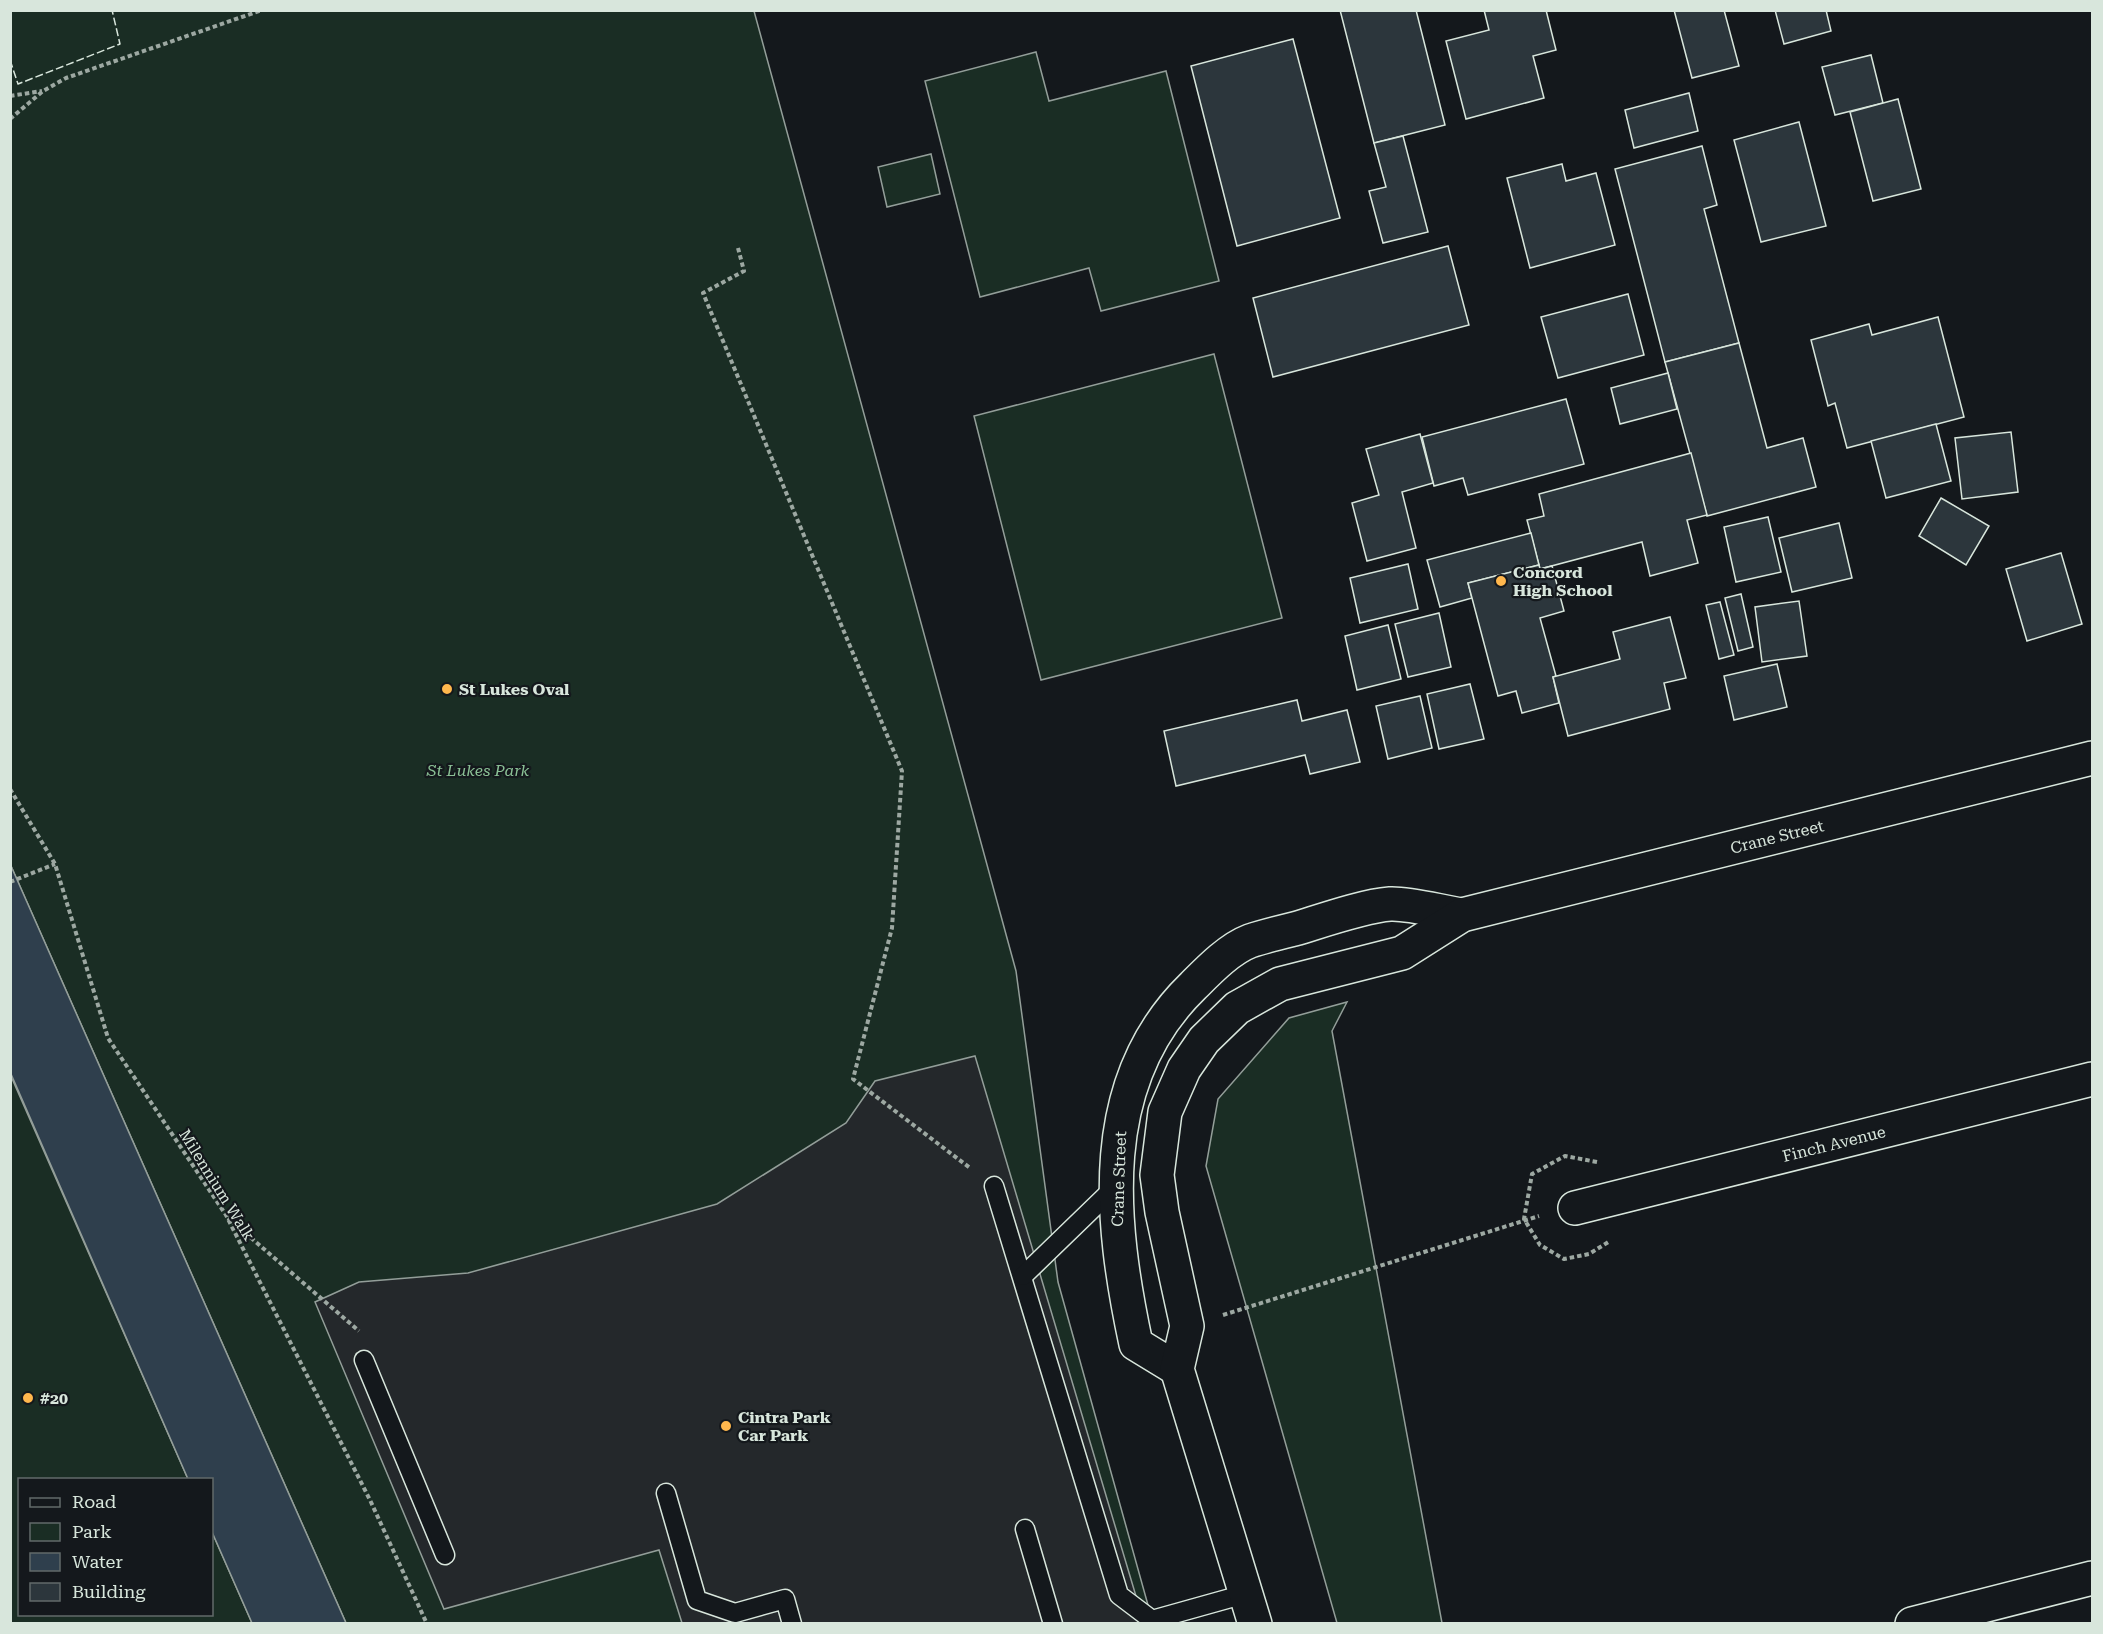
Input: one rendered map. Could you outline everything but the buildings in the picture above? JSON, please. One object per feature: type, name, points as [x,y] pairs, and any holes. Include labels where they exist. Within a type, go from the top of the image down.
[{"type":"main road","name":"Crane Street","points":[[1250,1609],[1177,1369],[1187,1326],[1161,1212],[1157,1175],[1165,1112],[1184,1069],[1204,1040],[1237,1008],[1280,984],[1402,952],[1462,915],[2092,758]]},
{"type":"main road","name":"Crane Street","points":[[1177,1369],[1136,1344],[1118,1248],[1116,1186],[1118,1139],[1127,1095],[1171,1007],[1209,971],[1248,942],[1391,904],[1462,915]]},
{"type":"main road","name":"Finch Avenue","points":[[1575,1208],[2092,1079]]},
{"type":"main road","points":[[1912,1623],[2092,1578]]},
{"type":"lane","points":[[994,1186],[1119,1595],[1152,1620],[1250,1609]]},
{"type":"lane","points":[[1023,1276],[1116,1186]]},
{"type":"lane","points":[[364,1360],[445,1555]]},
{"type":"lane","points":[[666,1493],[697,1600],[735,1613],[785,1599],[792,1623]]},
{"type":"lane","points":[[1025,1529],[1053,1623]]},
{"type":"path","points":[[10,119],[44,91],[85,70],[262,10]]},
{"type":"path","points":[[10,96],[44,91]]},
{"type":"path","points":[[738,248],[744,271],[704,293],[902,771],[892,928],[853,1079],[994,1186]]},
{"type":"path","name":"Milennium Walk","points":[[10,789],[55,864],[108,1038],[226,1215],[370,1500],[427,1623]]},
{"type":"path","points":[[10,882],[55,864]]},
{"type":"path","points":[[1532,1174],[1524,1219],[1540,1245]]},
{"type":"path","points":[[1187,1326],[1524,1219],[1575,1208]]},
{"type":"path","points":[[226,1215],[365,1336]]},
{"type":"green space","name":"St Lukes Park","points":[[10,11],[754,11],[1016,971],[1058,1282],[1153,1623],[346,1623],[11,866]]},
{"type":"green space","points":[[1036,52],[1049,101],[1166,71],[1219,281],[1101,311],[1089,268],[980,297],[925,81]]},
{"type":"green space","points":[[931,154],[940,194],[887,207],[878,167]]},
{"type":"green space","points":[[1214,354],[1282,618],[1041,680],[974,416]]},
{"type":"green space","points":[[1347,1002],[1332,1031],[1442,1623],[1337,1623],[1206,1166],[1218,1099],[1289,1018]]},
{"type":"green space","points":[[10,1074],[188,1478],[18,1478],[18,1616],[213,1616],[213,1534],[252,1623],[11,1623]]},
{"type":"shaded area","name":"Cintra Park Car Park","points":[[975,1056],[1144,1623],[682,1623],[659,1550],[444,1609],[315,1302],[359,1282],[468,1273],[717,1204],[846,1123],[875,1081]]},
{"type":"water","points":[[11,866],[346,1623],[252,1623],[213,1534],[213,1478],[188,1478],[11,1074]]},
{"type":"fence","points":[[10,60],[18,84],[120,44],[112,10]]},
{"type":"place","name":"Concord High School","points":[[1501,581]]},
{"type":"place","name":"St Lukes Oval","points":[[447,689]]},
{"type":"place","name":"#20","points":[[28,1398]]},
{"type":"place","name":"Cintra Park Car Park","points":[[726,1426]]}]
